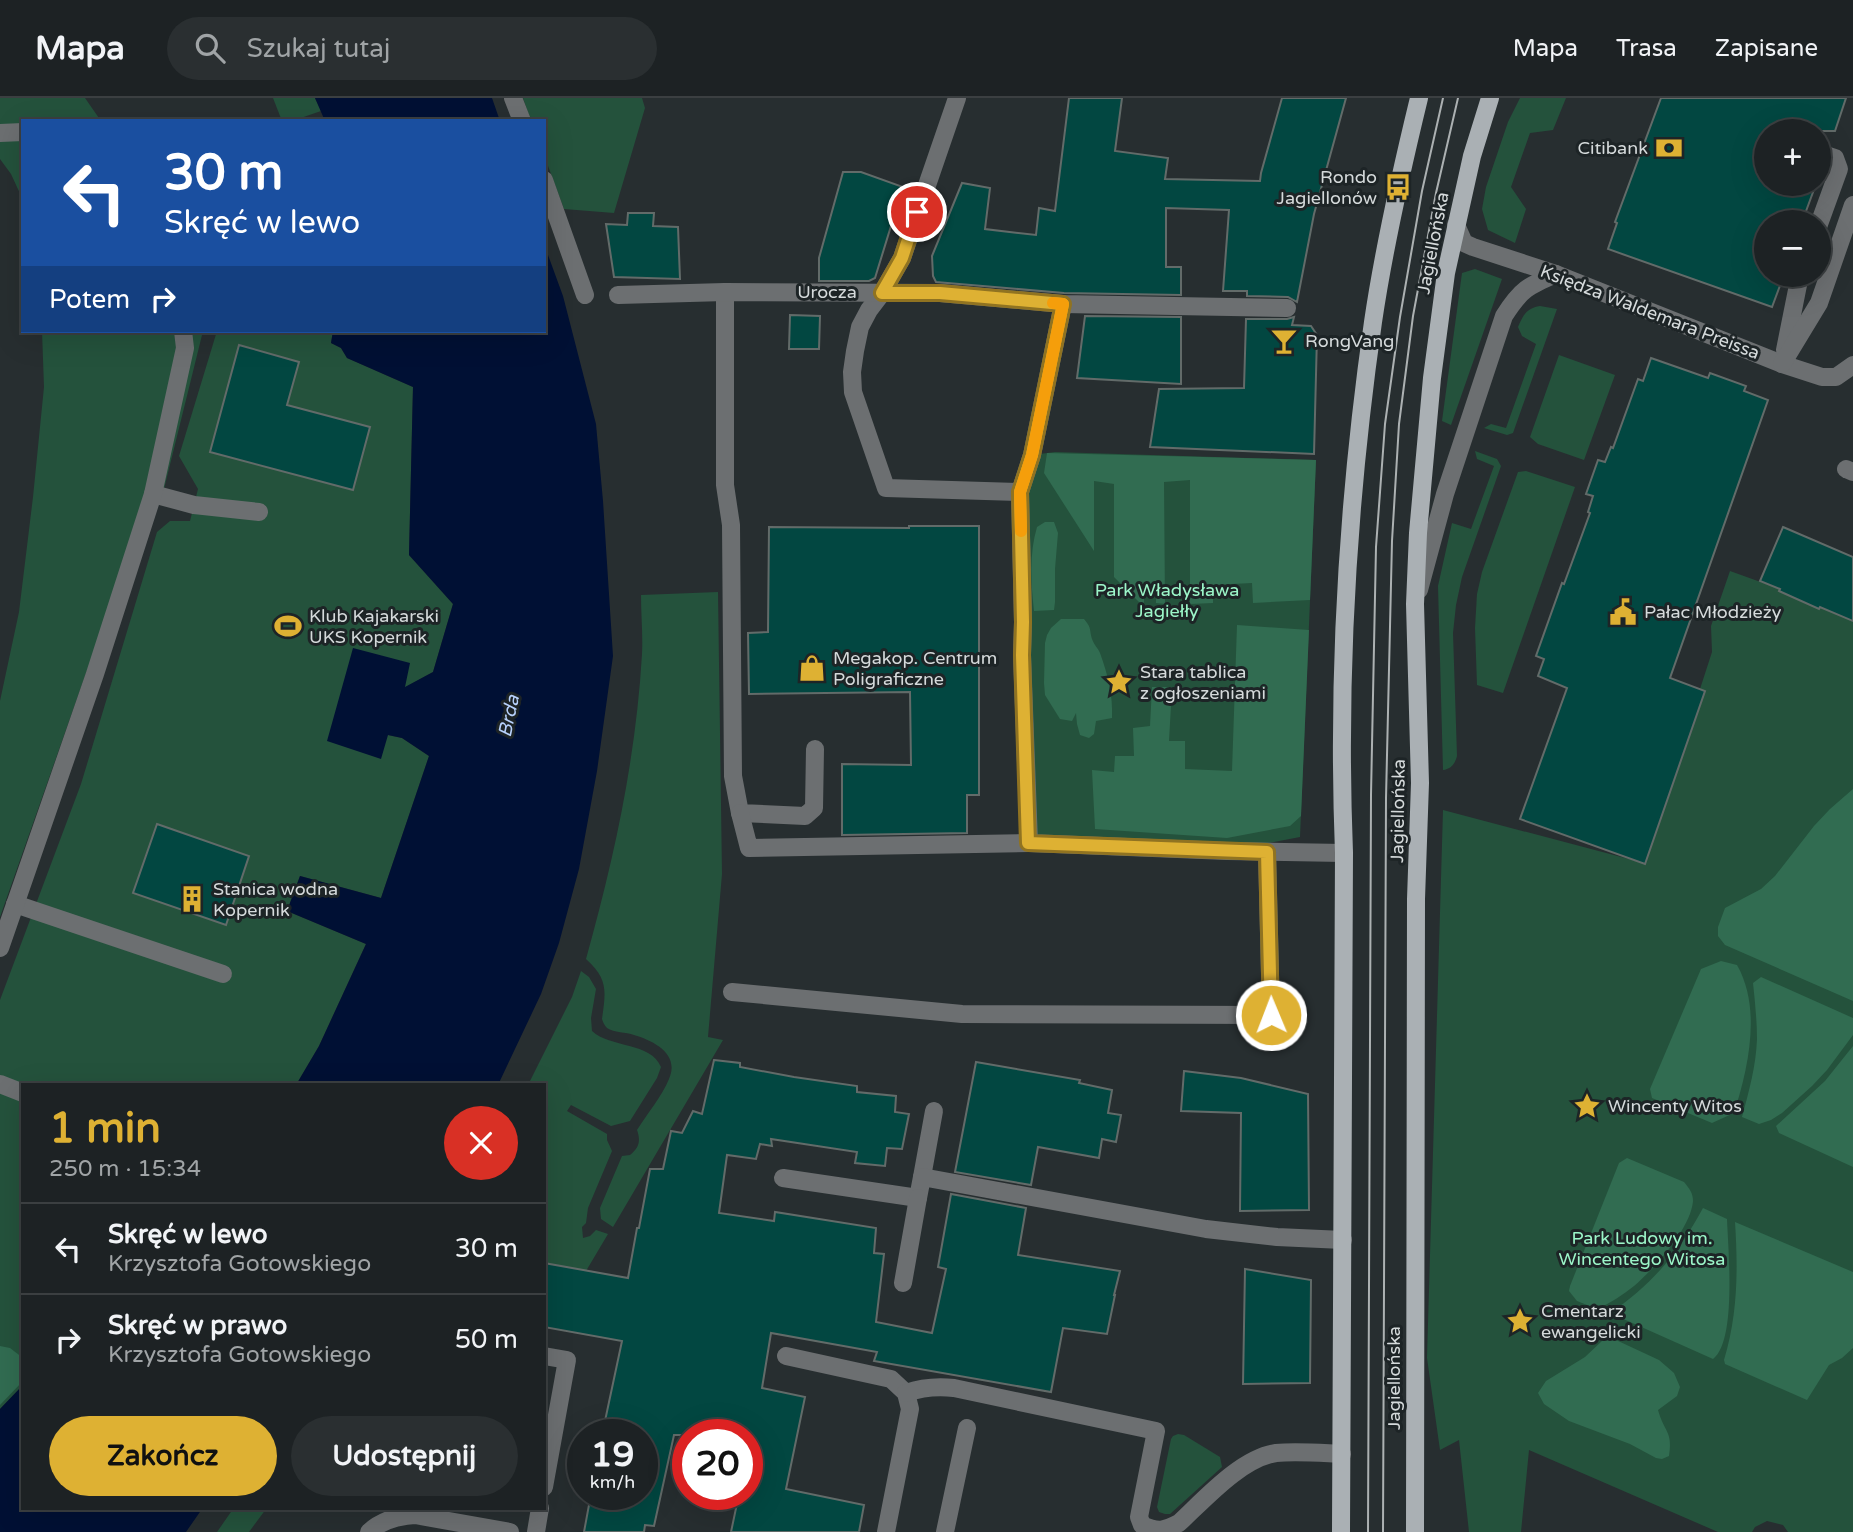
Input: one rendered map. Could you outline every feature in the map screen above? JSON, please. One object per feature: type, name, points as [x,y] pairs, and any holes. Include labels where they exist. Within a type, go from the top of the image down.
[{"type":"main road","points":[[1341,1532],[1344,853],[1341,781],[1345,625],[1356,463],[1373,321],[1391,221],[1419,98]]},
{"type":"main road","name":"Jagiellońska","points":[[1415,1532],[1416,913],[1420,783],[1415,604],[1419,520],[1432,378],[1446,273],[1472,156],[1490,98]]},
{"type":"street","points":[[513,98],[521,119]]},
{"type":"street","points":[[957,98],[902,258],[860,327],[852,372],[853,392],[886,488],[1020,492]]},
{"type":"street","points":[[0,133],[21,132]]},
{"type":"street","points":[[1831,157],[1835,158],[1839,169],[1831,191]]},
{"type":"street","points":[[546,186],[585,295]]},
{"type":"street","points":[[1782,364],[1819,303],[1853,205]]},
{"type":"street","name":"Księdza Waldemara Preissa","points":[[1456,225],[1464,243],[1556,274],[1782,364],[1822,377],[1836,377],[1853,365]]},
{"type":"street","points":[[1415,604],[1445,494],[1504,316],[1529,286],[1556,274]]},
{"type":"street","points":[[1782,364],[1798,287]]},
{"type":"street","points":[[725,292],[725,485],[731,525],[733,776],[748,848],[1028,843],[1344,853]]},
{"type":"street","name":"Urocza","points":[[618,295],[725,292],[940,293],[1063,304],[1287,308]]},
{"type":"street","points":[[1028,843],[1020,492],[1032,455],[1063,304]]},
{"type":"street","points":[[0,948],[95,674],[153,494],[185,348],[183,333]]},
{"type":"street","points":[[153,494],[194,505],[259,512]]},
{"type":"street","points":[[740,813],[805,816],[814,808],[815,749]]},
{"type":"street","points":[[732,992],[962,1014],[1271,1015],[1267,852]]},
{"type":"street","points":[[15,904],[223,974]]},
{"type":"street","points":[[0,1084],[21,1092]]},
{"type":"street","points":[[903,1283],[934,1111]]},
{"type":"street","points":[[922,1177],[1206,1229],[1277,1237],[1343,1240]]},
{"type":"street","points":[[783,1178],[918,1198]]},
{"type":"street","points":[[546,1356],[568,1360],[546,1476]]},
{"type":"street","points":[[786,1356],[891,1379],[906,1393],[909,1409],[886,1532]]},
{"type":"street","points":[[906,1393],[934,1386],[954,1388],[1156,1431],[1139,1517],[1142,1525],[1153,1531],[1166,1530],[1179,1523],[1243,1466],[1258,1459],[1274,1454],[1342,1454]]},
{"type":"street","points":[[945,1532],[967,1428]]},
{"type":"street","points":[[536,1532],[540,1510]]},
{"type":"street","points":[[369,1532],[400,1512],[510,1532]]},
{"type":"green space","points":[[0,98],[85,98],[100,119],[21,119],[21,196],[0,159]]},
{"type":"green space","points":[[273,98],[315,98],[321,111],[298,119],[281,119]]},
{"type":"green space","points":[[523,98],[642,98],[645,108],[614,213],[564,209],[546,160],[546,119],[530,119]]},
{"type":"green space","points":[[1520,98],[1566,98],[1553,130],[1530,133],[1511,187],[1526,209],[1515,243],[1488,230],[1482,209],[1486,187],[1508,122]]},
{"type":"green space","points":[[1475,269],[1502,279],[1451,425],[1442,421],[1462,273]]},
{"type":"green space","points":[[1540,306],[1557,309],[1513,433],[1507,435],[1484,428],[1491,424],[1506,428],[1536,344],[1522,336],[1518,327],[1526,313]]},
{"type":"green space","points":[[42,333],[203,333],[162,497],[86,673],[0,917],[0,701],[19,612],[44,387]]},
{"type":"green space","points":[[216,333],[333,333],[331,343],[341,348],[347,358],[413,387],[409,555],[453,604],[433,672],[404,688],[388,735],[402,738],[429,756],[381,898],[300,876],[287,911],[366,944],[319,1046],[297,1083],[21,1083],[21,1387],[0,1409],[0,1000],[81,784],[157,532],[170,521],[190,521],[198,489],[179,456]]},
{"type":"green space","points":[[1559,355],[1615,375],[1584,460],[1538,444],[1530,437]]},
{"type":"green space","points":[[1475,451],[1497,459],[1501,466],[1462,577],[1456,605],[1453,633],[1457,756],[1452,766],[1443,770],[1438,586],[1452,523],[1471,529],[1494,466],[1477,459]]},
{"type":"green space","name":"Park Władysława Jagiełły","points":[[1055,452],[1316,460],[1300,837],[1227,851],[1029,843],[1020,492],[1032,455]]},
{"type":"green space","points":[[1047,453],[1316,460],[1310,600],[1253,603],[1252,583],[1213,585],[1213,603],[1190,604],[1190,480],[1164,482],[1165,604],[1156,603],[1156,592],[1144,592],[1144,603],[1140,603],[1114,577],[1114,484],[1094,481],[1094,551],[1044,473]]},
{"type":"green space","points":[[1526,471],[1575,487],[1503,693],[1477,685],[1477,594],[1482,572],[1518,472]]},
{"type":"green space","points":[[1045,522],[1054,522],[1058,533],[1055,602],[1054,610],[1034,611],[1033,548],[1037,527]]},
{"type":"green space","name":"Park Ludowy im. Wincentego Witosa","points":[[1730,571],[1780,589],[1780,592],[1853,621],[1853,1532],[1788,1532],[1783,1525],[1767,1521],[1755,1527],[1752,1532],[1718,1532],[1529,1450],[1521,1532],[1469,1532],[1459,1440],[1440,1450],[1427,1358],[1443,810],[1644,863],[1705,692],[1700,689],[1712,652],[1711,626]]},
{"type":"green space","points":[[718,592],[722,874],[708,1037],[723,1040],[613,1227],[601,1219],[600,1208],[622,1156],[630,1155],[637,1147],[637,1130],[662,1092],[671,1070],[668,1056],[657,1045],[605,1026],[602,1019],[604,986],[598,973],[586,959],[606,884],[635,731],[642,654],[641,595]]},
{"type":"green space","points":[[1061,619],[1084,619],[1108,677],[1112,718],[1096,721],[1094,734],[1089,738],[1080,735],[1076,713],[1072,721],[1060,719],[1045,695],[1045,643],[1051,628]]},
{"type":"green space","points":[[1237,625],[1309,630],[1301,816],[1290,826],[1227,838],[1095,829],[1092,770],[1114,772],[1115,756],[1134,756],[1133,728],[1150,726],[1152,687],[1172,687],[1169,741],[1185,741],[1185,769],[1232,771]]},
{"type":"green space","points":[[1853,789],[1853,1001],[1725,945],[1718,936],[1718,927],[1725,908],[1761,889],[1775,876],[1814,826]]},
{"type":"green space","points":[[1721,961],[1737,965],[1745,982],[1751,1020],[1750,1039],[1744,1078],[1734,1113],[1712,1123],[1652,1098],[1650,1089],[1701,969]]},
{"type":"green space","points":[[581,971],[589,977],[596,989],[591,1018],[592,1031],[609,1040],[649,1053],[661,1067],[630,1121],[611,1126],[571,1105],[567,1111],[607,1134],[612,1151],[588,1208],[586,1223],[582,1227],[583,1238],[596,1230],[608,1234],[586,1271],[546,1263],[546,1083],[529,1083],[572,997]]},
{"type":"green space","points":[[1761,977],[1853,1018],[1853,1035],[1812,1086],[1782,1113],[1759,1124],[1742,1117],[1756,1049],[1753,983]]},
{"type":"green space","points":[[1853,1046],[1853,1167],[1779,1133],[1776,1126],[1825,1081]]},
{"type":"green space","points":[[1627,1158],[1684,1182],[1693,1201],[1691,1212],[1679,1235],[1642,1279],[1616,1299],[1597,1309],[1577,1301],[1569,1291],[1619,1163]]},
{"type":"green space","points":[[1703,1208],[1727,1219],[1728,1314],[1721,1349],[1713,1359],[1610,1313],[1652,1279],[1674,1253]]},
{"type":"green space","points":[[1735,1222],[1853,1272],[1853,1348],[1829,1365],[1807,1400],[1725,1364],[1736,1291]]},
{"type":"green space","points":[[1603,1340],[1616,1340],[1659,1360],[1674,1373],[1680,1387],[1677,1396],[1658,1410],[1669,1436],[1669,1456],[1656,1458],[1630,1444],[1569,1421],[1544,1404],[1538,1393],[1546,1381],[1585,1357]]},
{"type":"green space","points":[[0,1346],[10,1348],[21,1356],[21,1383],[0,1405]]},
{"type":"green space","points":[[1178,1434],[1220,1457],[1222,1467],[1170,1514],[1165,1514],[1159,1512],[1157,1507],[1171,1439]]},
{"type":"green space","points":[[232,1510],[265,1510],[249,1532],[217,1532]]},
{"type":"water","points":[[315,98],[492,98],[499,119],[324,119]]},
{"type":"water","name":"Brda","points":[[546,249],[563,296],[596,424],[613,656],[597,771],[579,869],[559,943],[541,994],[499,1083],[297,1083],[319,1046],[366,944],[287,911],[300,876],[381,898],[429,756],[402,738],[388,735],[381,759],[327,741],[353,648],[410,663],[405,687],[433,672],[453,604],[409,555],[413,387],[347,358],[341,348],[331,343],[333,333],[546,333]]},
{"type":"water","points":[[21,1387],[21,1510],[201,1510],[186,1532],[0,1532],[0,1409]]},
{"type":"building","points":[[1069,98],[1122,98],[1115,151],[1168,158],[1165,179],[1260,181],[1282,98],[1346,98],[1314,214],[1297,302],[1288,297],[1247,296],[1247,291],[1223,291],[1229,210],[1166,208],[1166,267],[1181,267],[1181,295],[1064,293],[936,282],[932,256],[962,183],[990,188],[985,229],[1036,235],[1039,208],[1055,211]]},
{"type":"building","points":[[1661,98],[1846,98],[1835,131],[1831,131],[1831,119],[1754,119],[1754,196],[1812,196],[1806,210],[1754,210],[1754,287],[1780,287],[1772,307],[1608,249],[1617,223],[1615,222]]},
{"type":"building","points":[[843,172],[861,172],[903,187],[875,278],[869,281],[819,281],[819,258]]},
{"type":"building","points":[[628,213],[654,213],[653,226],[678,227],[680,279],[614,277],[606,224],[627,225]]},
{"type":"building","points":[[790,315],[820,316],[819,349],[789,349]]},
{"type":"building","points":[[1085,316],[1181,317],[1181,384],[1077,378]]},
{"type":"building","points":[[1294,317],[1292,325],[1311,326],[1317,335],[1314,454],[1150,447],[1159,389],[1244,388],[1246,319]]},
{"type":"building","points":[[239,345],[299,362],[287,405],[370,427],[353,490],[210,452]]},
{"type":"building","name":"Pałac Młodzieży","points":[[1651,358],[1708,378],[1710,373],[1746,386],[1744,391],[1768,400],[1670,678],[1705,691],[1645,864],[1520,819],[1567,688],[1538,676],[1544,659],[1536,656],[1590,513],[1588,512],[1593,496],[1586,494],[1598,460],[1605,462],[1611,447],[1613,448],[1638,379],[1643,381]]},
{"type":"building","points":[[979,526],[979,795],[967,795],[967,833],[842,835],[842,764],[911,765],[910,692],[749,694],[748,633],[768,632],[769,527]]},
{"type":"building","points":[[1783,527],[1853,557],[1853,621],[1820,607],[1819,609],[1760,581]]},
{"type":"building","name":"Stanica wodna Kopernik","points":[[157,824],[249,856],[226,925],[133,893]]},
{"type":"building","points":[[714,1060],[740,1063],[740,1067],[794,1077],[857,1086],[857,1092],[896,1096],[895,1112],[909,1114],[902,1149],[887,1148],[885,1166],[855,1163],[857,1152],[771,1139],[772,1146],[760,1144],[756,1159],[727,1155],[719,1213],[774,1221],[775,1212],[876,1228],[874,1253],[884,1254],[876,1322],[932,1333],[946,1269],[938,1267],[951,1194],[1026,1208],[1018,1255],[1120,1271],[1107,1334],[1063,1328],[1051,1392],[874,1361],[877,1352],[771,1333],[762,1388],[805,1397],[786,1489],[864,1505],[859,1532],[731,1532],[736,1510],[763,1510],[763,1419],[672,1419],[672,1444],[658,1508],[658,1419],[605,1419],[622,1341],[546,1327],[546,1263],[628,1278],[650,1169],[663,1169],[671,1131],[682,1133],[693,1111],[702,1114]]},
{"type":"building","points":[[976,1062],[1080,1080],[1079,1083],[1112,1090],[1108,1113],[1121,1115],[1116,1142],[1102,1139],[1099,1158],[1038,1147],[1031,1185],[955,1172]]},
{"type":"building","points":[[1184,1071],[1241,1078],[1308,1094],[1309,1210],[1240,1211],[1241,1113],[1181,1111]]},
{"type":"building","points":[[1245,1269],[1311,1280],[1310,1383],[1243,1384]]},
{"type":"building","points":[[588,1510],[658,1510],[654,1526],[645,1525],[644,1532],[584,1532]]},
{"type":"tram line","points":[[1368,1532],[1371,795],[1376,547],[1385,424],[1400,317],[1422,191],[1443,98]]},
{"type":"tram line","points":[[1383,1532],[1386,798],[1392,541],[1399,424],[1413,316],[1436,193],[1458,98]]},
{"type":"slow traffic","points":[[1021,531],[1020,492],[1032,455],[1063,304],[1053,303]]},
{"type":"place","name":"Citibank","points":[[1669,148]]},
{"type":"place","name":"Rondo Jagiellonów","points":[[1398,187]]},
{"type":"place","name":"RongVang","points":[[1284,341]]},
{"type":"place","name":"Pałac Młodzieży","points":[[1623,612]]},
{"type":"place","name":"Klub Kajakarski UKS Kopernik","points":[[288,626]]},
{"type":"place","name":"Megakop. Centrum Poligraficzne","points":[[812,668]]},
{"type":"place","name":"Stara tablica z ogłoszeniami","points":[[1119,682]]},
{"type":"place","name":"Stanica wodna Kopernik","points":[[192,899]]},
{"type":"place","name":"Wincenty Witos","points":[[1587,1106]]},
{"type":"place","name":"Cmentarz ewangelicki","points":[[1520,1321]]},
{"type":"route","points":[[917,212],[902,258],[882,293],[940,293],[1063,304],[1032,455],[1020,492],[1028,843],[1267,852],[1271,1015]]}]
